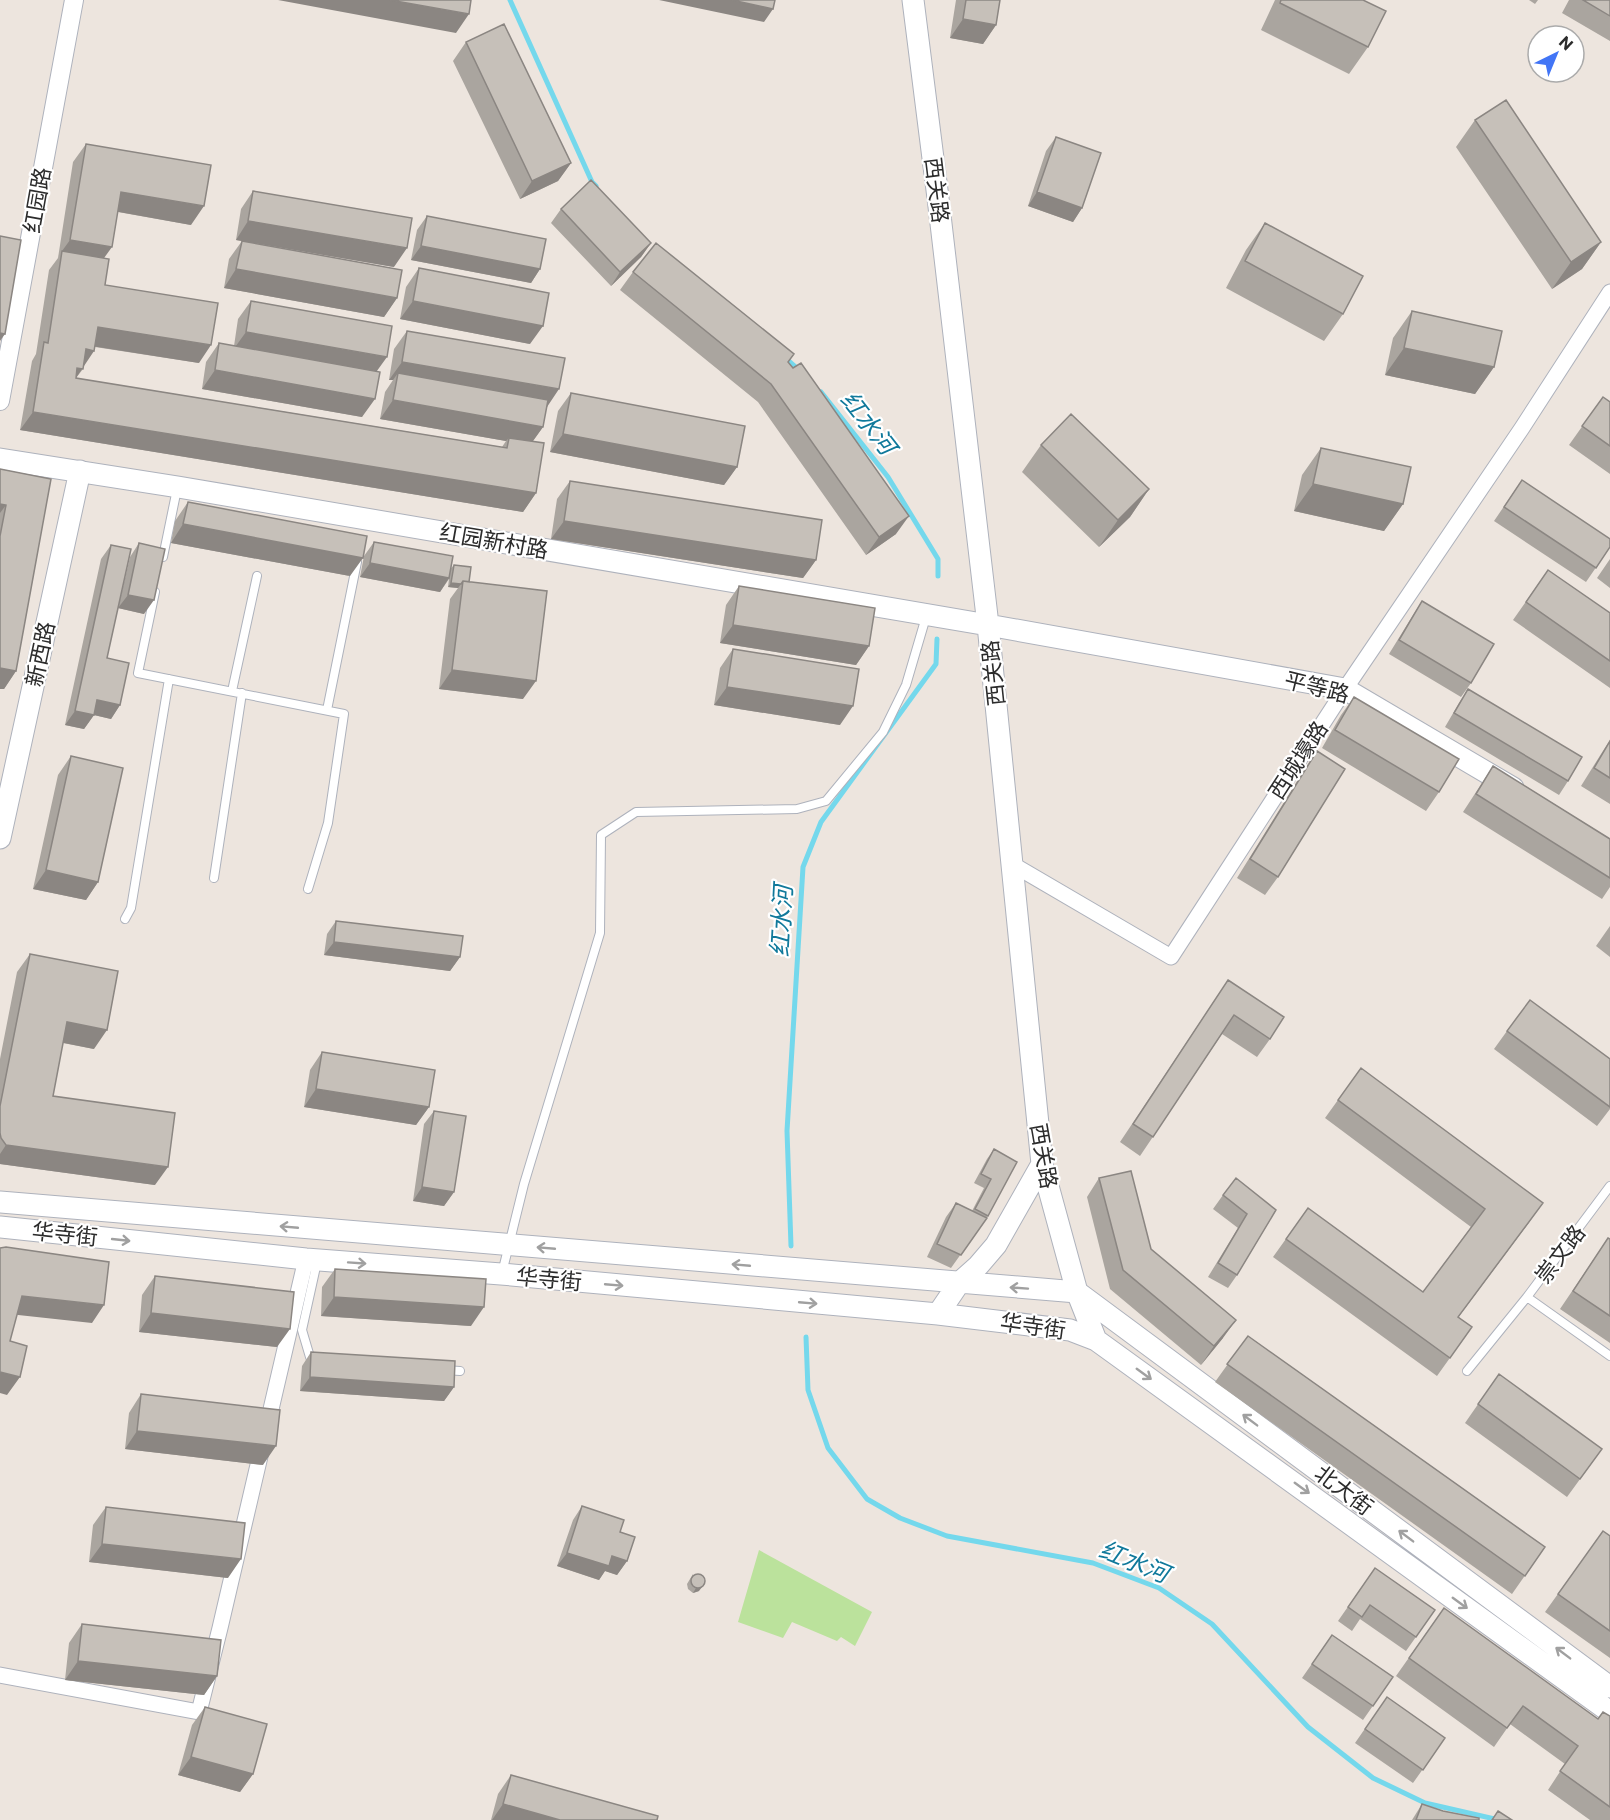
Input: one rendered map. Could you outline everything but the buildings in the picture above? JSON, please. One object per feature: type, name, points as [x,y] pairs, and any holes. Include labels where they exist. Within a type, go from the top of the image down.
[{"type":"main road","name":"西关路","points":[[913,0],[940,210],[988,626],[1042,1164],[1077,1292],[1096,1340]]},
{"type":"main road","name":"红园新村路","points":[[0,459],[178,487],[364,525],[794,598],[927,615],[988,626]]},
{"type":"main road","name":"新西路","points":[[0,838],[80,471]]},
{"type":"main road","name":"平等路","points":[[988,626],[1345,688],[1528,796]]},
{"type":"main road","points":[[938,1314],[959,1283],[996,1245],[1042,1164]]},
{"type":"main road","name":"华寺街","points":[[0,1202],[1077,1292]]},
{"type":"main road","name":"华寺街","points":[[0,1227],[312,1260],[501,1274],[938,1314],[1070,1330],[1096,1340]]},
{"type":"main road","name":"北大街","points":[[1077,1292],[1610,1687]]},
{"type":"main road","name":"北大街","points":[[1096,1340],[1610,1712]]},
{"type":"street","name":"红园路","points":[[0,401],[74,0]]},
{"type":"street","name":"西城壕路","points":[[1012,864],[1171,957],[1345,688],[1522,428],[1610,292]]},
{"type":"street","points":[[0,1675],[199,1712],[312,1260]]},
{"type":"lane","points":[[160,568],[178,487]]},
{"type":"lane","points":[[327,710],[358,553]]},
{"type":"lane","points":[[232,692],[257,576]]},
{"type":"lane","points":[[158,580],[138,673],[344,714],[328,823],[308,889]]},
{"type":"lane","points":[[501,1274],[524,1184],[600,933],[601,835],[636,812],[797,809],[826,801],[883,732],[906,685],[927,615]]},
{"type":"lane","points":[[125,919],[131,908],[169,679]]},
{"type":"lane","points":[[214,878],[242,693]]},
{"type":"lane","name":"崇文路","points":[[1610,1186],[1527,1298],[1610,1356]]},
{"type":"lane","points":[[312,1260],[302,1330],[310,1357],[322,1358]]},
{"type":"lane","points":[[1467,1371],[1527,1298]]},
{"type":"lane","points":[[437,1369],[460,1371]]},
{"type":"green space","points":[[759,1550],[872,1612],[855,1646],[841,1637],[837,1641],[792,1622],[783,1638],[738,1622]]},
{"type":"waterway","name":"红水河","points":[[510,0],[592,182],[596,186]]},
{"type":"waterway","name":"红水河","points":[[784,357],[800,371]]},
{"type":"waterway","name":"红水河","points":[[821,392],[888,477],[938,559],[938,576]]},
{"type":"waterway","name":"红水河","points":[[791,1246],[787,1131],[803,867],[821,822],[936,664],[937,639]]},
{"type":"waterway","name":"红水河","points":[[806,1337],[808,1390],[828,1448],[867,1499],[900,1518],[947,1536],[1093,1563],[1159,1588],[1212,1624],[1308,1727],[1373,1778],[1425,1803],[1499,1820]]}]
